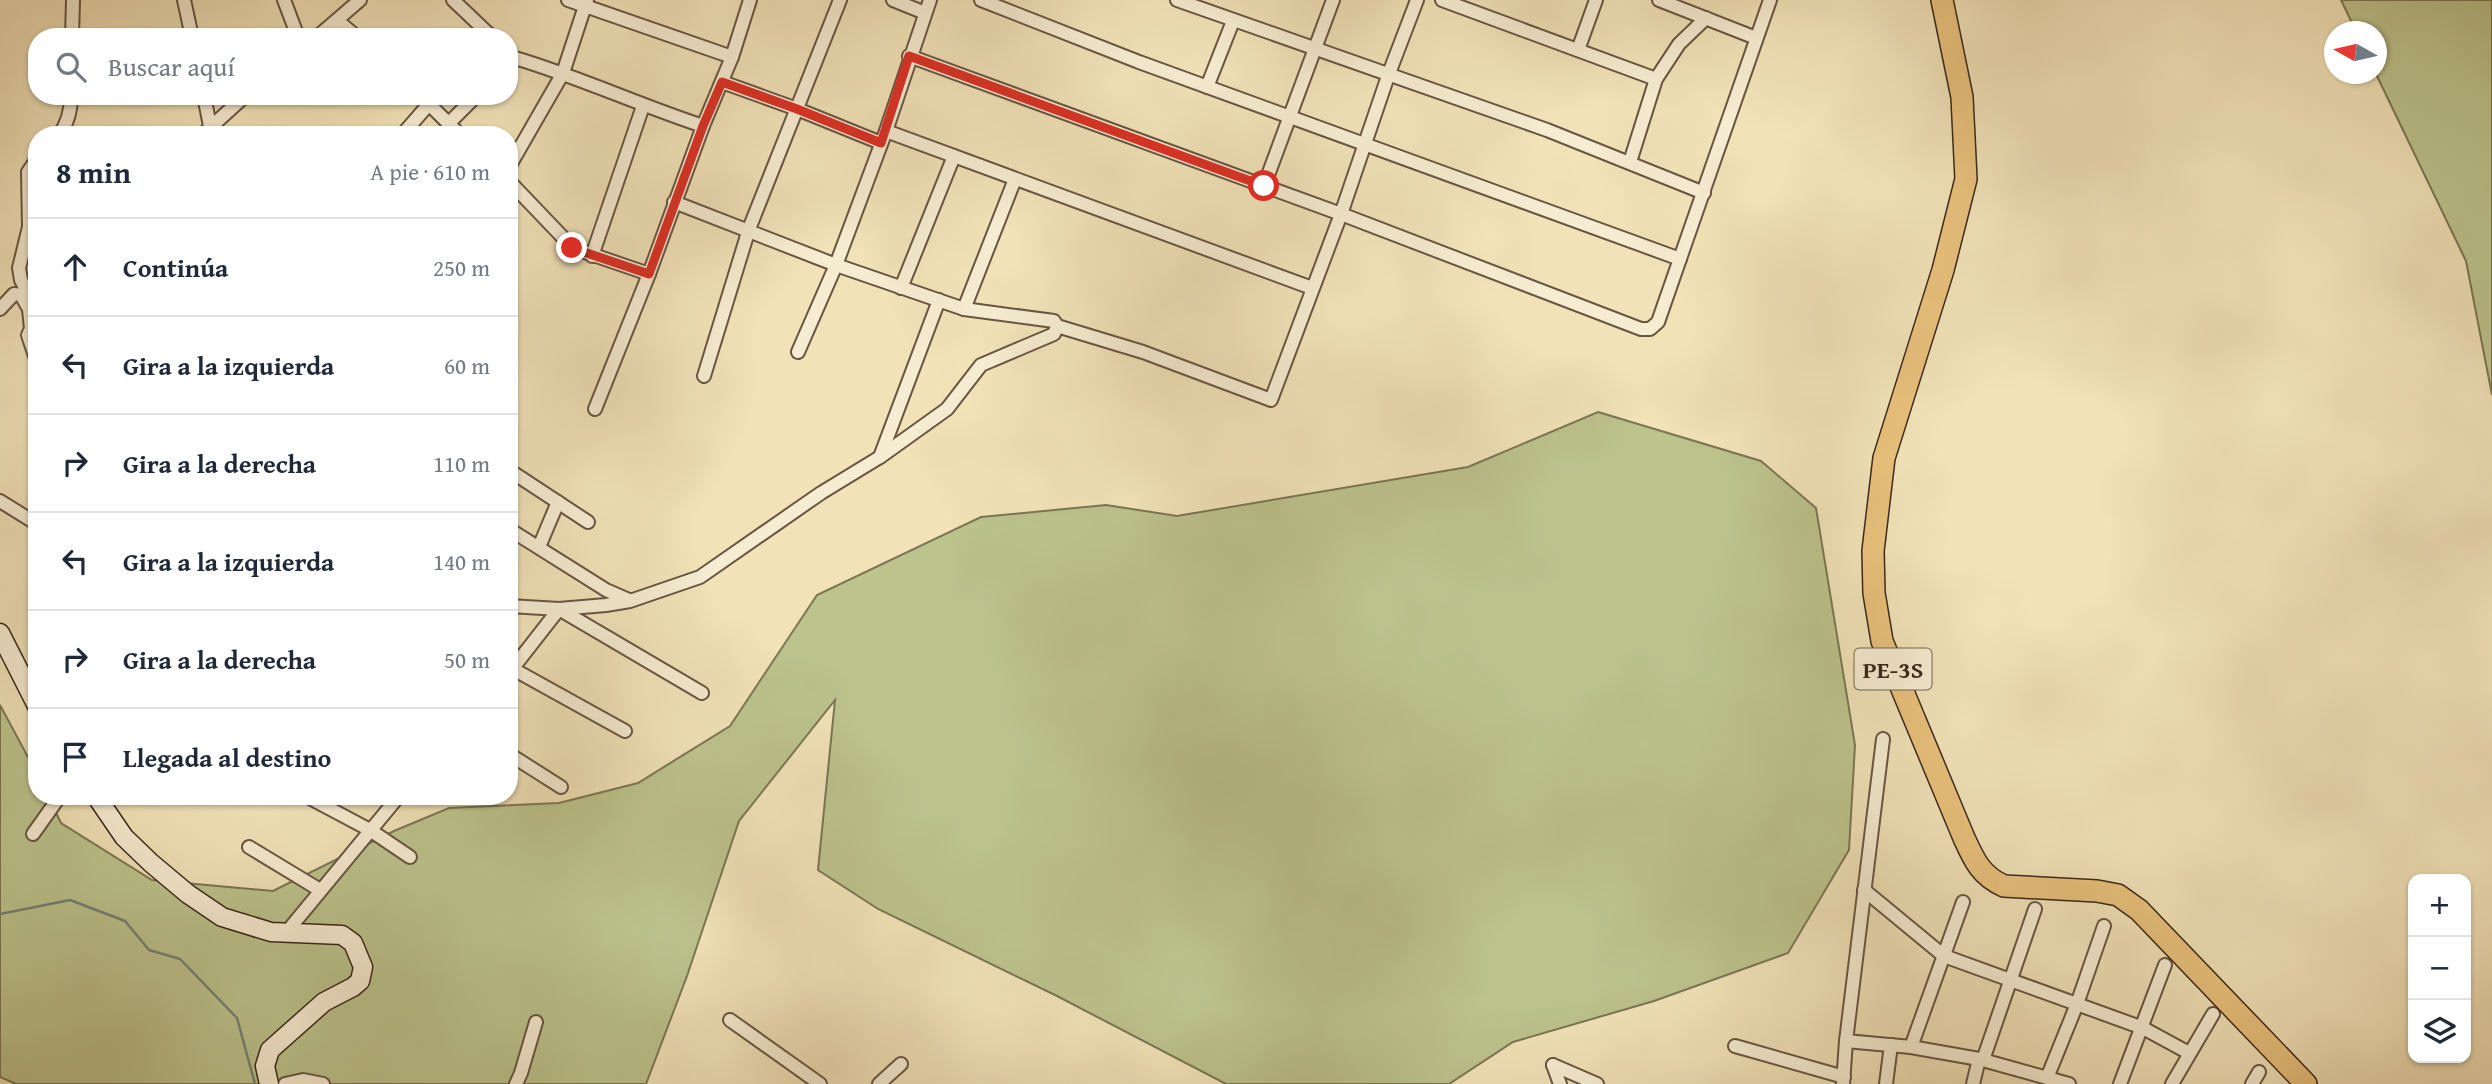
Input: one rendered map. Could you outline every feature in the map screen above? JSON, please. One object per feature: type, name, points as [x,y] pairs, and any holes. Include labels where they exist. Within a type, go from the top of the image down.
[{"type":"highway","name":"PE-3S","points":[[1942,0],[1962,97],[1966,179],[1943,271],[1884,457],[1873,551],[1874,593],[1882,641],[1964,838],[1978,867],[1990,880],[2004,886],[2097,891],[2118,895],[2139,910],[2306,1084]]},
{"type":"street","points":[[72,28],[73,0]]},
{"type":"street","points":[[184,0],[190,28]]},
{"type":"street","points":[[284,0],[295,28]]},
{"type":"street","points":[[329,28],[360,0]]},
{"type":"street","points":[[453,0],[483,28]]},
{"type":"street","points":[[568,0],[586,3],[732,57]]},
{"type":"street","points":[[595,409],[732,57],[750,0]]},
{"type":"street","points":[[704,376],[749,229],[841,0]]},
{"type":"street","points":[[893,0],[925,13]]},
{"type":"street","points":[[798,352],[836,265],[930,0]]},
{"type":"street","points":[[981,0],[1207,87],[1680,259]]},
{"type":"street","points":[[1177,0],[1547,130],[1704,193]]},
{"type":"street","points":[[1264,186],[1333,0]]},
{"type":"street","points":[[674,202],[836,265],[964,309],[1054,321],[1057,326],[1143,352],[1271,400],[1417,0]]},
{"type":"street","points":[[1441,0],[1656,79]]},
{"type":"street","points":[[1578,50],[1596,0]]},
{"type":"street","points":[[1659,0],[1756,38]]},
{"type":"street","points":[[909,56],[1341,214],[1641,329],[1650,329],[1658,322],[1770,0]]},
{"type":"street","points":[[518,151],[563,73],[586,3]]},
{"type":"street","points":[[1630,162],[1656,79],[1679,44],[1706,18]]},
{"type":"street","points":[[338,21],[346,28]]},
{"type":"street","points":[[1207,87],[1233,21]]},
{"type":"street","points":[[518,60],[563,73],[643,106],[703,126]]},
{"type":"street","points":[[722,82],[883,137],[954,156],[1312,288]]},
{"type":"street","points":[[65,126],[71,105]]},
{"type":"street","points":[[206,105],[209,126]]},
{"type":"street","points":[[216,126],[236,105]]},
{"type":"street","points":[[408,126],[422,105]]},
{"type":"street","points":[[430,105],[448,124],[467,105]]},
{"type":"street","points":[[592,256],[643,106]]},
{"type":"street","points":[[901,288],[954,156]]},
{"type":"street","points":[[964,309],[1015,179]]},
{"type":"street","points":[[518,191],[572,248],[649,274]]},
{"type":"street","points":[[28,231],[19,268],[21,280],[28,293]]},
{"type":"street","points":[[0,309],[14,293],[21,295],[28,307]]},
{"type":"street","points":[[880,457],[939,300]]},
{"type":"street","points":[[518,607],[559,610],[630,601],[700,576],[821,493],[880,457],[947,409],[981,365],[1054,334],[1057,326]]},
{"type":"street","points":[[518,476],[588,522]]},
{"type":"street","points":[[0,501],[28,518]]},
{"type":"street","points":[[539,547],[558,502]]},
{"type":"street","points":[[518,534],[606,590],[630,601]]},
{"type":"street","points":[[518,662],[559,610]]},
{"type":"street","points":[[559,610],[702,692]]},
{"type":"street","points":[[0,633],[28,689]]},
{"type":"street","points":[[0,657],[17,668]]},
{"type":"street","points":[[518,675],[625,731]]},
{"type":"street","points":[[1735,1046],[1843,1081],[1883,739]]},
{"type":"street","points":[[518,760],[561,787]]},
{"type":"street","points":[[33,834],[54,805]]},
{"type":"street","points":[[102,805],[124,837],[151,863],[188,894],[222,917],[250,927],[285,934],[331,934],[349,938],[361,960],[362,975],[354,987],[324,1002],[270,1050],[265,1066],[269,1084]]},
{"type":"street","points":[[323,805],[370,830],[410,858]]},
{"type":"street","points":[[285,934],[391,805]]},
{"type":"street","points":[[249,846],[320,890]]},
{"type":"street","points":[[1864,890],[1944,956],[2143,1028],[2189,1053]]},
{"type":"street","points":[[1910,1047],[1963,902]]},
{"type":"street","points":[[1973,1084],[2035,909]]},
{"type":"street","points":[[1846,1041],[1910,1047],[1981,1059],[2059,1082],[2077,1004],[2104,926]]},
{"type":"street","points":[[2120,1084],[2165,965]]},
{"type":"street","points":[[2172,1084],[2213,1014]]},
{"type":"street","points":[[730,1020],[820,1084]]},
{"type":"street","points":[[516,1084],[522,1073],[536,1023]]},
{"type":"street","points":[[1886,1084],[1891,1045]]},
{"type":"street","points":[[879,1084],[901,1064]]},
{"type":"street","points":[[1560,1084],[1553,1065],[1597,1084]]},
{"type":"street","points":[[2252,1084],[2259,1072]]},
{"type":"street","points":[[285,1084],[303,1080],[323,1084]]},
{"type":"green space","points":[[2341,0],[2492,0],[2492,395],[2466,261],[2381,84],[2387,84],[2387,21],[2351,21]]},
{"type":"green space","points":[[1598,412],[1761,461],[1816,508],[1855,745],[1849,850],[1788,953],[1654,1001],[1513,1042],[1449,1084],[1226,1084],[1057,996],[878,909],[818,870],[835,700],[739,821],[687,976],[646,1084],[16,1084],[0,1077],[0,705],[28,757],[28,805],[52,805],[61,823],[152,880],[273,891],[394,831],[449,808],[559,803],[638,783],[730,726],[817,595],[981,517],[1106,505],[1177,516],[1468,467]]},
{"type":"waterway","points":[[0,914],[70,900],[125,921],[149,950],[180,959],[237,1018],[255,1084]]},
{"type":"route","points":[[572,248],[649,274],[674,202],[722,82],[881,143],[909,56],[1264,186]]}]
